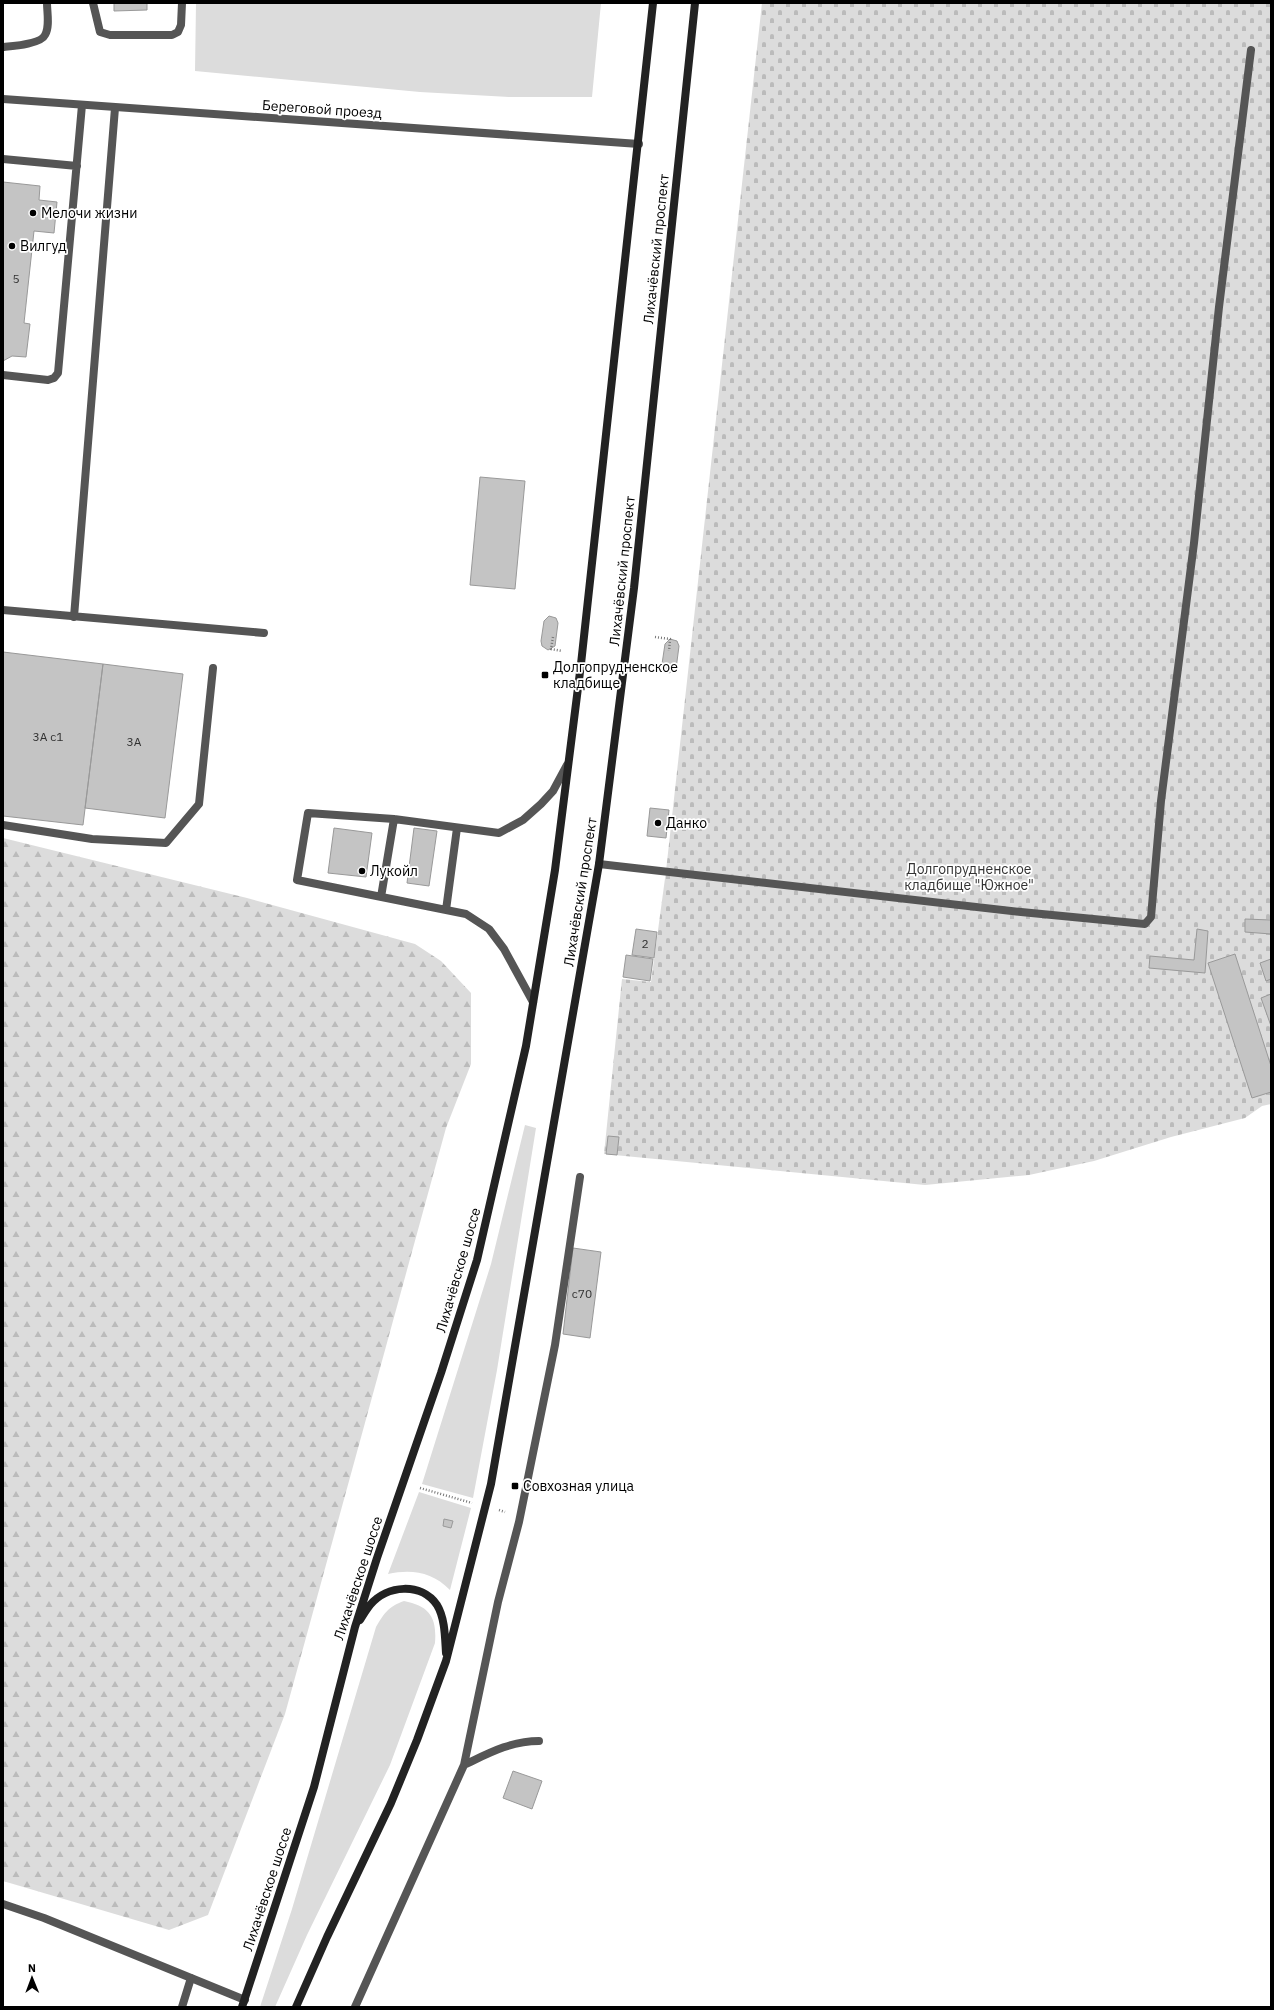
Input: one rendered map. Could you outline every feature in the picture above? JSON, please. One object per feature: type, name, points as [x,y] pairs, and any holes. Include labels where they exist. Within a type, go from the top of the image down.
[{"type":"main road","name":"Лихачёвский проспект","points":[[502,1158],[526,1046],[555,870],[567,765],[581,664],[639,144],[653,3]]},
{"type":"main road","name":"Лихачёвский проспект","points":[[446,1661],[487,1507],[599,864],[634,588],[695,3]]},
{"type":"main road","name":"Лихачёвское шоссе","points":[[244,2003],[314,1787],[355,1628],[477,1260],[502,1158]]},
{"type":"main road","points":[[296,2007],[327,1937],[391,1803],[417,1740],[446,1661],[443,1620],[437,1606],[430,1597],[419,1591],[407,1588],[383,1595],[371,1604],[355,1628]]},
{"type":"street","points":[[3,48],[39,41],[45,36],[47,30],[47,3]]},
{"type":"street","points":[[93,3],[100,32],[110,35],[172,35],[178,32],[181,25],[182,3]]},
{"type":"street","points":[[599,864],[1021,912],[1145,924],[1151,916],[1161,801],[1194,543],[1219,307],[1251,50]]},
{"type":"street","name":"Береговой проезд","points":[[3,99],[639,144]]},
{"type":"street","points":[[3,375],[48,380],[54,378],[58,373],[82,105]]},
{"type":"street","points":[[74,617],[115,108]]},
{"type":"street","points":[[3,159],[77,166]]},
{"type":"street","points":[[3,610],[264,633]]},
{"type":"street","points":[[3,825],[92,839],[166,843],[199,804],[213,668]]},
{"type":"street","points":[[533,1002],[504,949],[489,930],[466,914],[297,880],[308,813],[394,819],[499,833],[523,820],[554,791],[567,765]]},
{"type":"street","points":[[381,897],[394,819]]},
{"type":"street","points":[[446,910],[457,828]]},
{"type":"street","points":[[355,2007],[464,1765],[498,1602],[519,1522],[553,1352],[580,1177]]},
{"type":"street","points":[[464,1765],[506,1746],[522,1741],[539,1741]]},
{"type":"street","points":[[3,1904],[44,1918],[190,1978],[244,2003]]},
{"type":"street","points":[[182,2007],[190,1978]]},
{"type":"path","points":[[552,637],[551,649],[562,651]]},
{"type":"path","points":[[655,637],[670,639],[669,651]]},
{"type":"path","points":[[420,1488],[472,1503]]},
{"type":"path","points":[[499,1510],[505,1512]]},
{"type":"green space","points":[[196,3],[601,3],[592,97],[509,97],[420,92],[195,71]]},
{"type":"green space","name":"Долгопрудненское кладбище \"Южное\"","points":[[762,3],[1271,3],[1271,1104],[1262,1106],[1245,1118],[1171,1137],[1094,1161],[1029,1175],[925,1185],[604,1154],[622,979],[651,982],[666,871]]},
{"type":"green space","points":[[3,838],[247,898],[415,944],[441,961],[471,993],[471,1064],[446,1128],[285,1714],[208,1915],[169,1930],[3,1881]]},
{"type":"green space","points":[[525,1125],[536,1128],[497,1370],[473,1498],[422,1484],[491,1264]]},
{"type":"green space","points":[[419,1492],[471,1508],[450,1590],[436,1579],[421,1573],[405,1572],[388,1574]]},
{"type":"green space","points":[[404,1601],[420,1606],[430,1614],[435,1627],[435,1643],[390,1765],[307,1935],[275,2007],[260,2007],[292,1909],[376,1627],[387,1611],[394,1605]]},
{"type":"building","points":[[114,3],[147,3],[147,10],[114,11]]},
{"type":"building","points":[[3,182],[40,186],[39,200],[57,202],[54,233],[34,231],[24,323],[30,324],[26,357],[12,356],[3,361]]},
{"type":"building","points":[[480,477],[525,481],[515,589],[470,585]]},
{"type":"building","points":[[549,616],[556,618],[558,623],[555,646],[548,650],[542,646],[541,641],[544,621]]},
{"type":"building","points":[[670,639],[677,641],[679,646],[676,669],[669,673],[664,669],[662,664],[665,644]]},
{"type":"building","points":[[3,652],[103,664],[83,825],[3,816]]},
{"type":"building","points":[[103,664],[183,674],[165,818],[85,808]]},
{"type":"building","name":"Данко","points":[[650,808],[669,810],[666,838],[647,836]]},
{"type":"building","points":[[334,828],[372,833],[366,877],[328,873]]},
{"type":"building","points":[[414,828],[437,831],[429,886],[407,883]]},
{"type":"building","points":[[1245,919],[1271,920],[1271,934],[1245,932]]},
{"type":"building","points":[[636,929],[657,932],[654,958],[632,955]]},
{"type":"building","points":[[1197,929],[1208,931],[1205,973],[1149,968],[1150,956],[1194,960]]},
{"type":"building","points":[[1235,954],[1271,1066],[1271,1092],[1252,1098],[1208,963]]},
{"type":"building","points":[[626,955],[653,959],[650,981],[623,977]]},
{"type":"building","points":[[1271,959],[1271,979],[1266,981],[1260,963]]},
{"type":"building","points":[[1271,994],[1271,1026],[1261,998]]},
{"type":"building","points":[[608,1136],[619,1137],[617,1155],[606,1154]]},
{"type":"building","points":[[573,1248],[601,1252],[590,1338],[563,1334]]},
{"type":"building","points":[[444,1519],[453,1521],[451,1528],[443,1526]]},
{"type":"building","points":[[513,1771],[542,1781],[532,1809],[503,1798]]},
{"type":"place","name":"Мелочи жизни","points":[[33,213]]},
{"type":"place","name":"Вилгуд","points":[[12,246]]},
{"type":"place","name":"Долгопрудненское кладбище","points":[[545,675]]},
{"type":"place","name":"Данко","points":[[658,823]]},
{"type":"place","name":"Лукойл","points":[[362,871]]},
{"type":"place","name":"Совхозная улица","points":[[515,1486]]}]
